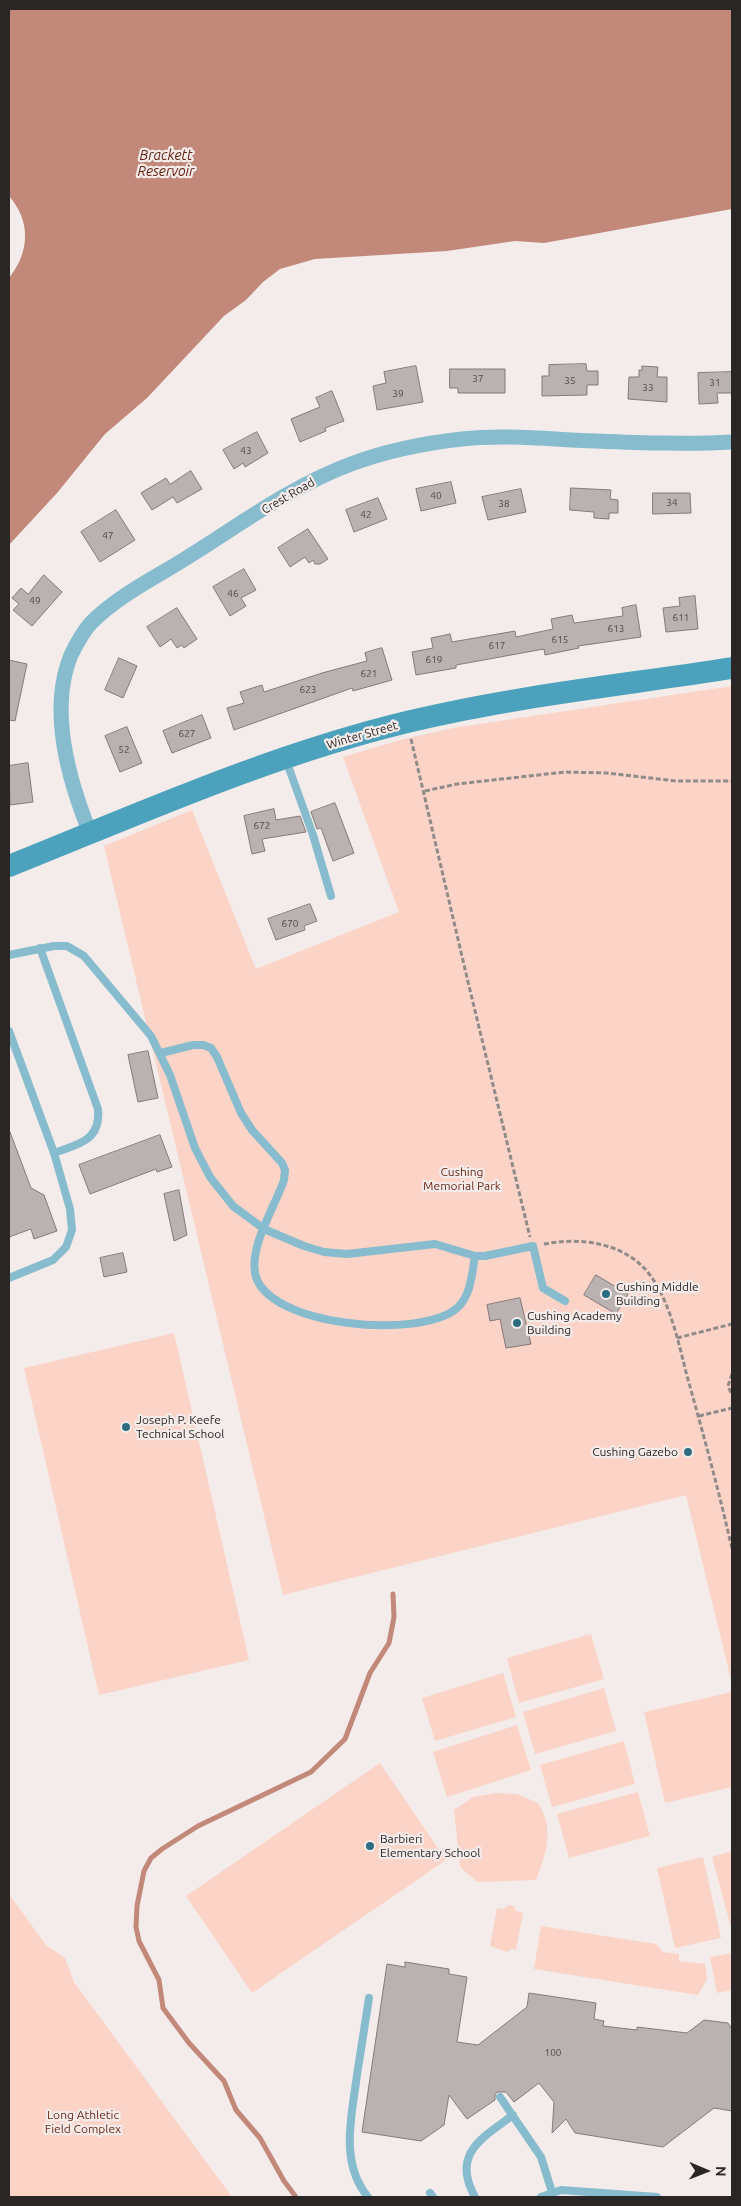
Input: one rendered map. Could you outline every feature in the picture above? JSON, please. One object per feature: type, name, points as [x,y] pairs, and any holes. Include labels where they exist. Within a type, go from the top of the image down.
[{"type":"main road","name":"Winter Street","points":[[9,866],[285,758],[407,722],[503,703],[732,668]]},
{"type":"street","name":"Crest Road","points":[[90,834],[82,814],[70,768],[62,714],[64,677],[79,639],[89,625],[121,599],[289,494],[352,464],[406,448],[462,439],[513,437],[660,444],[732,442]]},
{"type":"lane","points":[[285,758],[313,835],[331,896]]},
{"type":"lane","points":[[9,955],[40,948],[67,946],[84,956],[139,1020],[160,1053],[178,1096],[195,1148],[210,1177],[233,1206],[264,1229],[284,1240],[324,1252],[367,1253],[435,1244],[475,1256],[496,1255],[532,1246],[543,1288],[565,1301]]},
{"type":"lane","points":[[40,948],[98,1109],[99,1120],[97,1129],[83,1142],[54,1153]]},
{"type":"lane","points":[[9,1030],[54,1153],[70,1209],[72,1230],[66,1247],[53,1260],[9,1278]]},
{"type":"lane","points":[[160,1053],[203,1044],[211,1048],[217,1057],[241,1113],[257,1136],[282,1163],[284,1180],[257,1248],[254,1264],[259,1283],[265,1291],[291,1307],[329,1320],[348,1324],[386,1326],[413,1323],[449,1314],[458,1307],[465,1298],[469,1287],[475,1256]]},
{"type":"lane","points":[[368,2197],[360,2188],[351,2161],[349,2133],[369,1998]]},
{"type":"lane","points":[[500,2097],[542,2157],[552,2192]]},
{"type":"lane","points":[[475,2197],[471,2190],[466,2168],[472,2149],[476,2142],[513,2115]]},
{"type":"lane","points":[[541,2197],[552,2192],[578,2190],[657,2197]]},
{"type":"path","points":[[407,722],[532,1246],[567,1241],[600,1244],[629,1255],[652,1277],[677,1338],[699,1416],[732,1549]]},
{"type":"path","points":[[425,791],[457,784],[565,772],[607,773],[676,781],[732,781]]},
{"type":"path","points":[[677,1338],[732,1324]]},
{"type":"path","points":[[732,1374],[728,1386],[732,1395]]},
{"type":"path","points":[[699,1416],[732,1408]]},
{"type":"green space","name":"Cushing Memorial Park","points":[[732,686],[732,1684],[686,1495],[283,1595],[104,846],[192,810],[256,969],[399,912],[343,757],[400,740],[453,728]]},
{"type":"green space","points":[[174,1333],[249,1660],[99,1695],[24,1368]]},
{"type":"green space","points":[[591,1634],[604,1679],[519,1703],[507,1658]]},
{"type":"green space","points":[[503,1673],[516,1717],[435,1741],[422,1698]]},
{"type":"green space","points":[[604,1688],[616,1731],[535,1754],[523,1712]]},
{"type":"green space","points":[[732,1692],[732,1787],[665,1803],[644,1712]]},
{"type":"green space","points":[[517,1725],[531,1770],[447,1797],[433,1752]]},
{"type":"green space","points":[[624,1741],[635,1784],[552,1807],[540,1765]]},
{"type":"green space","points":[[380,1763],[446,1860],[252,1993],[186,1896]]},
{"type":"green space","points":[[638,1792],[650,1836],[569,1858],[557,1814]]},
{"type":"green space","points":[[496,1793],[517,1794],[538,1803],[543,1812],[548,1836],[544,1859],[536,1880],[477,1882],[460,1867],[454,1810],[473,1797]]},
{"type":"green space","points":[[732,1851],[732,1931],[712,1857]]},
{"type":"green space","points":[[703,1857],[721,1938],[675,1948],[657,1868]]},
{"type":"green space","name":"Long Athletic Field Complex","points":[[9,1894],[46,1945],[65,1958],[74,1982],[232,2197],[9,2197]]},
{"type":"green space","points":[[508,1905],[514,1906],[516,1911],[523,1913],[516,1950],[511,1949],[507,1952],[490,1946],[497,1908],[504,1909]]},
{"type":"green space","points":[[541,1926],[656,1944],[663,1952],[679,1954],[679,1961],[705,1964],[707,1979],[698,1995],[534,1969]]},
{"type":"green space","points":[[732,1953],[732,1990],[717,1993],[710,1957]]},
{"type":"water","name":"Brackett Reservoir","points":[[9,9],[732,9],[732,209],[544,243],[515,241],[447,251],[315,259],[280,269],[263,282],[246,300],[224,316],[147,398],[105,434],[57,493],[9,545],[9,278],[21,258],[25,237],[21,216],[9,196]]},
{"type":"building","points":[[586,364],[587,371],[598,371],[598,385],[587,385],[587,395],[542,396],[542,376],[549,376],[549,365]]},
{"type":"building","points":[[416,366],[423,402],[377,410],[373,386],[386,383],[384,372]]},
{"type":"building","points":[[642,366],[658,367],[657,377],[667,377],[667,402],[628,399],[629,377],[639,377],[639,370],[642,370]]},
{"type":"building","points":[[450,369],[505,369],[505,393],[458,393],[458,388],[450,388]]},
{"type":"building","points":[[732,372],[732,393],[717,393],[718,403],[699,404],[698,373]]},
{"type":"building","points":[[332,391],[344,421],[325,428],[326,431],[300,442],[291,419],[320,407],[316,398]]},
{"type":"building","points":[[257,432],[268,453],[245,467],[243,463],[234,469],[223,450]]},
{"type":"building","points":[[191,471],[202,489],[177,503],[173,497],[152,510],[141,493],[166,478],[170,484]]},
{"type":"building","points":[[451,482],[456,503],[421,511],[416,489]]},
{"type":"building","points":[[571,488],[611,490],[610,499],[618,500],[618,513],[609,513],[609,519],[594,518],[594,512],[570,510]]},
{"type":"building","points":[[521,489],[526,512],[488,520],[482,497]]},
{"type":"building","points":[[653,493],[690,493],[691,513],[653,514]]},
{"type":"building","points":[[378,498],[387,519],[354,532],[346,510]]},
{"type":"building","points":[[116,510],[135,540],[100,562],[81,532]]},
{"type":"building","points":[[308,529],[328,559],[320,564],[315,564],[313,560],[309,563],[305,557],[290,567],[278,548]]},
{"type":"building","points":[[244,569],[256,590],[241,598],[246,606],[230,616],[213,587]]},
{"type":"building","points":[[44,575],[62,592],[32,626],[13,610],[19,604],[12,598],[21,588],[28,594]]},
{"type":"building","points":[[695,596],[698,629],[666,632],[663,608],[680,606],[679,598]]},
{"type":"building","points":[[636,605],[641,637],[578,646],[579,648],[545,655],[544,649],[456,665],[456,668],[416,675],[412,652],[433,648],[431,638],[450,634],[452,642],[515,631],[516,637],[553,629],[551,619],[572,615],[574,623],[623,616],[622,608]]},
{"type":"building","points":[[177,608],[197,639],[184,648],[182,645],[177,648],[171,639],[160,647],[147,627]]},
{"type":"building","points":[[382,648],[392,680],[353,691],[352,688],[234,730],[227,708],[244,703],[240,692],[262,685],[264,692],[367,661],[365,653]]},
{"type":"building","points":[[119,658],[137,666],[123,698],[105,690]]},
{"type":"building","points":[[9,660],[27,664],[15,721],[9,720]]},
{"type":"building","points":[[202,715],[211,738],[172,753],[163,731]]},
{"type":"building","points":[[127,727],[142,763],[120,772],[105,736]]},
{"type":"building","points":[[28,763],[33,802],[10,805],[9,766]]},
{"type":"building","points":[[335,803],[354,853],[333,861],[321,828],[317,829],[311,812]]},
{"type":"building","points":[[274,809],[276,820],[300,816],[306,832],[262,839],[265,851],[252,854],[244,816]]},
{"type":"building","points":[[310,904],[317,921],[304,926],[305,930],[276,940],[268,919]]},
{"type":"building","points":[[148,1051],[158,1098],[138,1102],[128,1055]]},
{"type":"building","points":[[9,1132],[31,1188],[44,1195],[57,1231],[34,1239],[31,1229],[9,1237]]},
{"type":"building","points":[[160,1135],[172,1167],[157,1172],[156,1169],[90,1194],[79,1165]]},
{"type":"building","points":[[179,1190],[187,1235],[174,1241],[164,1194]]},
{"type":"building","points":[[123,1253],[127,1272],[104,1277],[100,1258]]},
{"type":"building","name":"Cushing Middle Building","points":[[596,1275],[628,1294],[616,1314],[584,1295]]},
{"type":"building","name":"Cushing Academy Building","points":[[520,1298],[531,1344],[506,1348],[500,1319],[490,1321],[487,1305]]},
{"type":"building","points":[[405,1962],[449,1969],[449,1974],[467,1977],[457,2042],[478,2045],[527,2007],[529,1993],[596,2003],[594,2019],[604,2021],[603,2026],[637,2030],[637,2027],[687,2033],[704,2020],[728,2023],[732,2029],[732,2111],[714,2108],[663,2147],[575,2133],[566,2119],[552,2133],[554,2102],[539,2083],[514,2102],[506,2092],[497,2092],[495,2100],[467,2119],[449,2095],[444,2125],[421,2141],[362,2132],[387,1964],[405,1967]]},
{"type":"waterway","points":[[296,2197],[284,2181],[260,2138],[236,2110],[224,2081],[189,2043],[163,2008],[159,1980],[139,1941],[136,1927],[137,1906],[144,1871],[151,1858],[162,1849],[198,1826],[311,1772],[345,1739],[370,1673],[389,1643],[394,1617],[393,1594]]},
{"type":"place","name":"Cushing Middle Building","points":[[606,1294]]},
{"type":"place","name":"Cushing Academy Building","points":[[517,1323]]},
{"type":"place","name":"Joseph P. Keefe Technical School","points":[[126,1427]]},
{"type":"place","name":"Cushing Gazebo","points":[[688,1452]]},
{"type":"place","name":"Barbieri Elementary School","points":[[370,1846]]}]
